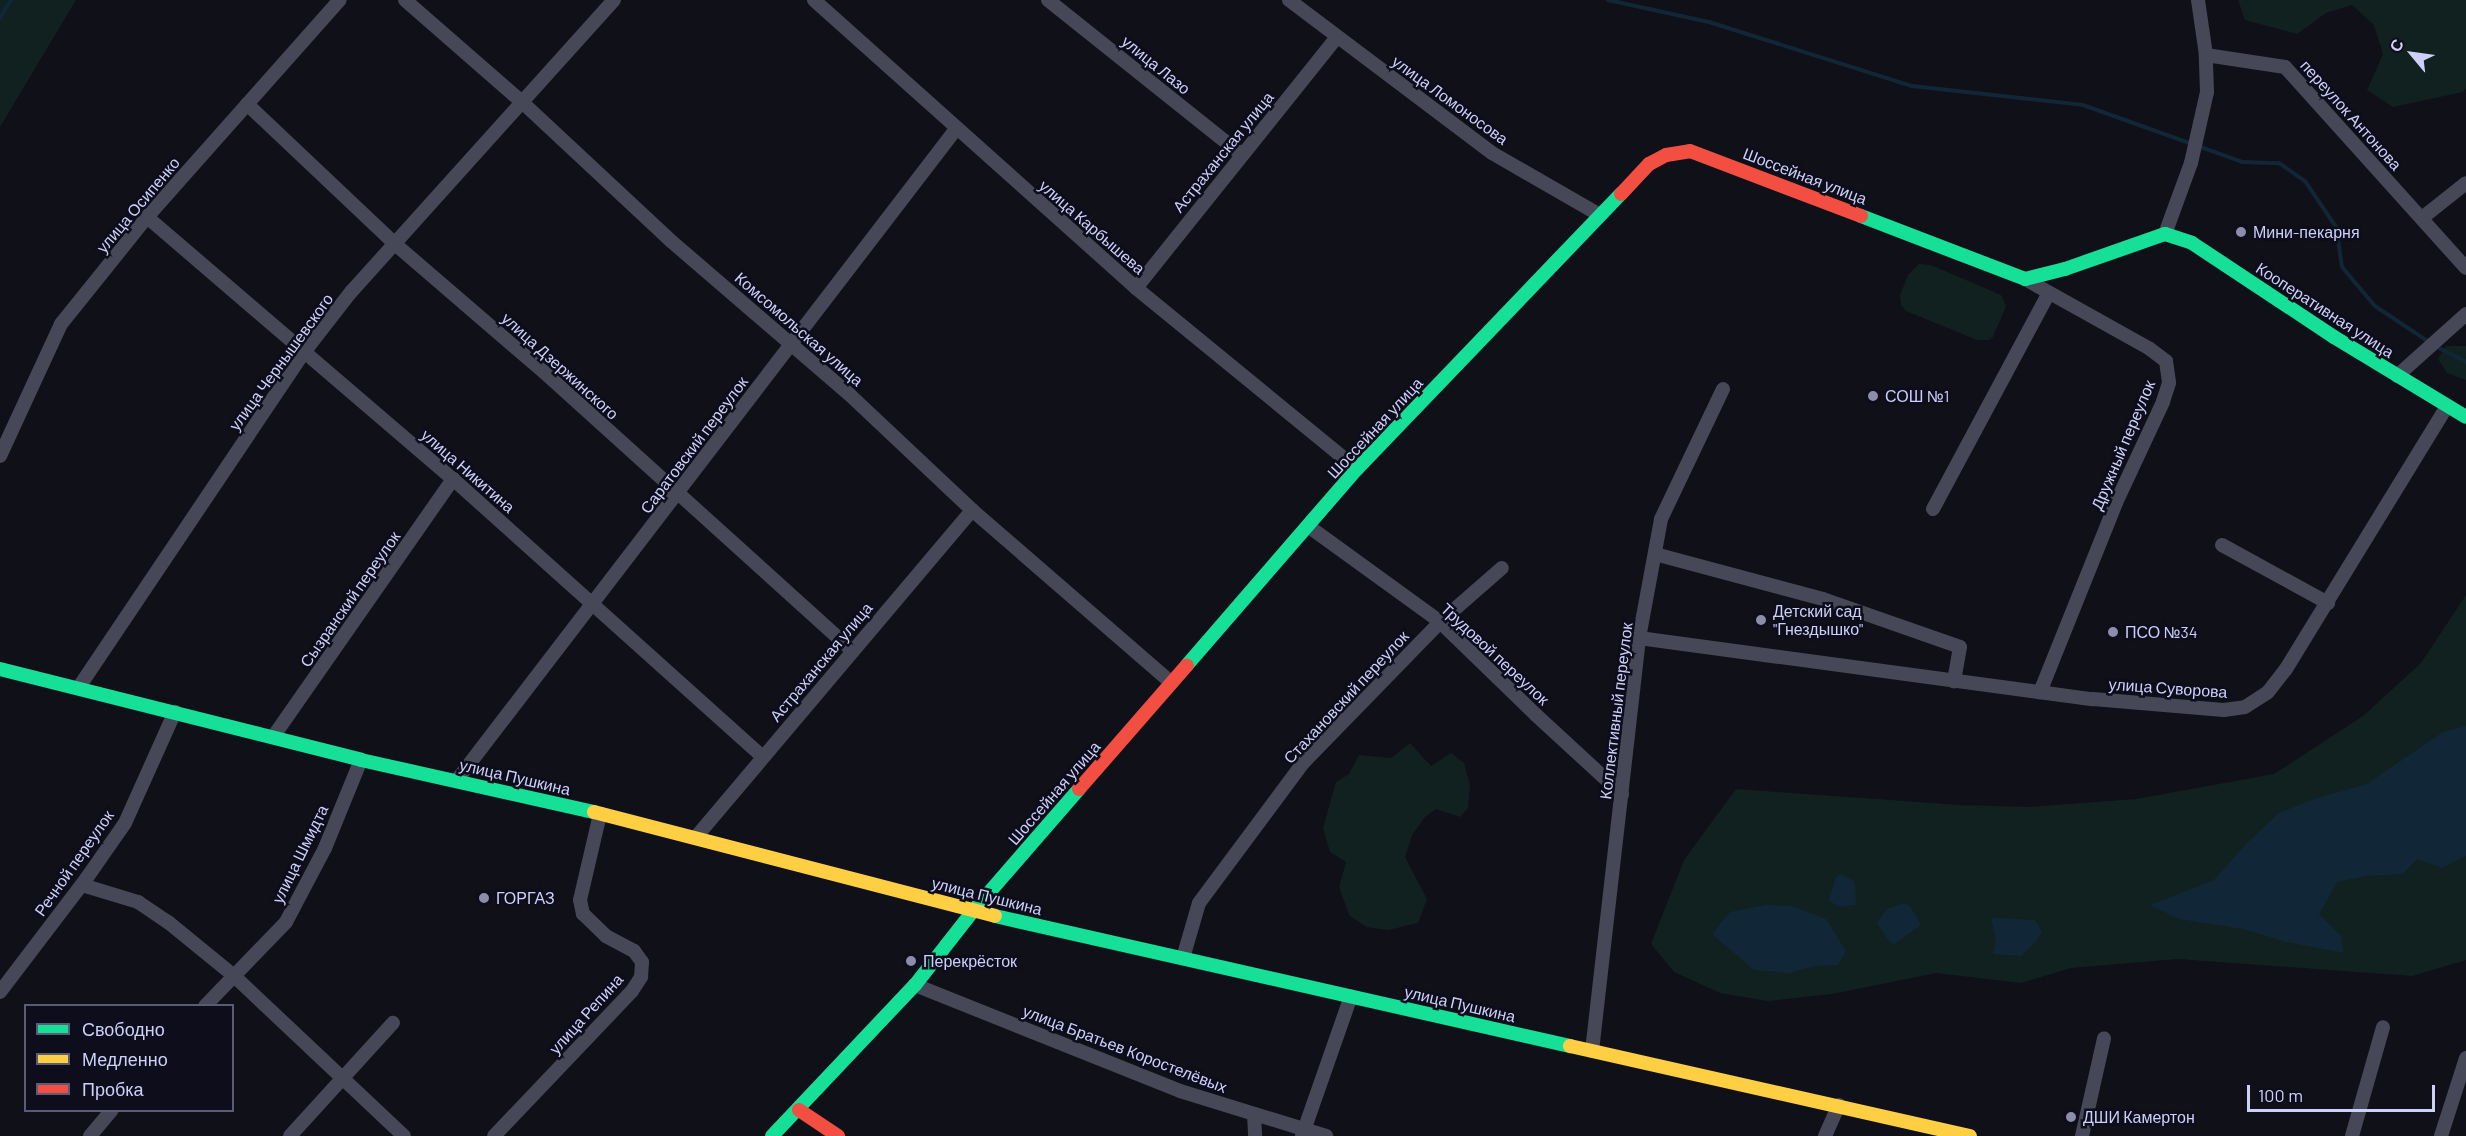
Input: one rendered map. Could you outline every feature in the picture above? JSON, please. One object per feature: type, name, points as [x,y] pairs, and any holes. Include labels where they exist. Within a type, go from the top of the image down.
[{"type":"main road","name":"Шоссейная улица","points":[[772,1136],[915,985],[974,911],[1357,469],[1649,164],[1666,154],[1690,151],[2025,279]]},
{"type":"main road","points":[[2025,279],[2065,269],[2165,234]]},
{"type":"main road","name":"Кооперативная улица","points":[[2165,234],[2192,243],[2397,376],[2466,417]]},
{"type":"main road","name":"улица Пушкина","points":[[0,669],[79,687],[361,760],[457,780],[696,837],[974,911],[1970,1136]]},
{"type":"main road","points":[[799,1110],[838,1136]]},
{"type":"street","name":"улица Осипенко","points":[[0,456],[61,324],[147,217],[340,0]]},
{"type":"street","name":"Комсомольская улица","points":[[405,0],[522,102],[672,241],[850,395],[972,510],[1172,683]]},
{"type":"street","name":"улица Чернышевского","points":[[79,687],[305,351],[351,292],[614,0]]},
{"type":"street","name":"улица Карбышева","points":[[814,0],[1136,288],[1357,469]]},
{"type":"street","name":"улица Лазо","points":[[1048,0],[1242,156]]},
{"type":"street","name":"улица Ломоносова","points":[[1289,0],[1492,153],[1600,214]]},
{"type":"street","points":[[2165,234],[2191,163],[2207,92],[2206,55],[2198,0]]},
{"type":"street","name":"Астраханская улица","points":[[1136,288],[1337,37]]},
{"type":"street","name":"переулок Антонова","points":[[2206,55],[2285,67],[2466,268]]},
{"type":"street","name":"улица Дзержинского","points":[[247,104],[395,244],[544,372],[676,494],[852,650]]},
{"type":"street","name":"Саратовский переулок","points":[[457,780],[956,129]]},
{"type":"street","points":[[2421,218],[2466,183]]},
{"type":"street","name":"улица Никитина","points":[[147,217],[453,479],[762,756]]},
{"type":"street","name":"Дружный переулок","points":[[2025,279],[2150,349],[2166,361],[2169,383],[2163,402],[2116,503],[2040,692]]},
{"type":"street","points":[[1933,509],[2049,293]]},
{"type":"street","points":[[2397,376],[2466,314]]},
{"type":"street","name":"Коллективный переулок","points":[[1593,1051],[1639,638],[1661,519],[1723,389]]},
{"type":"street","name":"улица Суворова","points":[[1639,638],[2040,692],[2224,710],[2246,707],[2262,697],[2277,681],[2328,603],[2447,406]]},
{"type":"street","name":"Сызранский переулок","points":[[273,737],[453,479]]},
{"type":"street","name":"Астраханская улица","points":[[696,837],[762,756],[972,510]]},
{"type":"street","name":"Трудовой переулок","points":[[1308,526],[1440,622],[1622,794]]},
{"type":"street","points":[[2222,545],[2328,603]]},
{"type":"street","points":[[1655,554],[1822,599],[1960,647],[1954,681]]},
{"type":"street","name":"Стахановский переулок","points":[[1183,958],[1199,903],[1303,763],[1440,622],[1502,568]]},
{"type":"street","name":"Речной переулок","points":[[0,992],[82,885],[125,823],[175,712]]},
{"type":"street","name":"улица Шмидта","points":[[206,1004],[286,922],[325,848],[361,760]]},
{"type":"street","name":"улица Репина","points":[[494,1136],[626,998],[641,976],[642,962],[634,951],[592,925],[581,907],[583,882],[600,814]]},
{"type":"street","points":[[82,885],[138,903],[168,922],[233,975],[404,1136]]},
{"type":"street","name":"улица Братьев Коростелёвых","points":[[915,985],[1180,1091],[1254,1114],[1304,1133],[1326,1136]]},
{"type":"street","points":[[1304,1133],[1351,996]]},
{"type":"street","points":[[290,1136],[393,1023]]},
{"type":"street","points":[[2352,1136],[2383,1027]]},
{"type":"street","points":[[2082,1136],[2104,1038]]},
{"type":"street","points":[[2441,1136],[2466,1058]]},
{"type":"street","points":[[1825,1136],[1839,1105]]},
{"type":"street","points":[[90,1136],[110,1112]]},
{"type":"street","points":[[1254,1114],[1255,1136]]},
{"type":"shaded area","points":[[0,0],[76,0],[0,127]]},
{"type":"shaded area","points":[[2238,0],[2466,0],[2466,88],[2463,92],[2393,107],[2367,90],[2383,54],[2374,25],[2352,5],[2326,13],[2297,34],[2245,20]]},
{"type":"shaded area","points":[[1919,264],[1931,265],[2001,295],[2006,306],[1993,337],[1989,340],[1977,340],[1906,311],[1901,305],[1900,295],[1908,275]]},
{"type":"shaded area","points":[[2446,346],[2466,346],[2466,380],[2447,373],[2438,359]]},
{"type":"shaded area","points":[[2466,595],[2466,960],[2412,976],[2178,959],[2071,968],[2021,983],[1936,973],[1832,994],[1768,1001],[1720,993],[1674,972],[1651,944],[1684,860],[1736,789],[1960,805],[2030,807],[2136,799],[2274,774],[2363,716],[2421,663]]},
{"type":"shaded area","points":[[1410,743],[1431,766],[1451,753],[1464,763],[1470,785],[1468,808],[1460,817],[1436,809],[1425,817],[1412,835],[1405,857],[1427,899],[1418,923],[1388,930],[1366,927],[1349,915],[1339,887],[1346,862],[1330,852],[1323,828],[1336,782],[1349,774],[1359,755],[1391,758]]},
{"type":"water","points":[[2466,726],[2466,856],[2442,868],[2417,859],[2402,874],[2366,876],[2337,882],[2319,914],[2341,936],[2344,953],[2287,942],[2243,929],[2179,919],[2150,905],[2214,880],[2247,843],[2279,813],[2314,799],[2367,784],[2443,732]]},
{"type":"water","points":[[1842,874],[1855,882],[1856,905],[1840,907],[1829,901],[1836,877]]},
{"type":"water","points":[[1904,903],[1910,906],[1921,925],[1894,944],[1889,941],[1877,923],[1887,909]]},
{"type":"water","points":[[1766,905],[1792,906],[1826,919],[1846,951],[1838,965],[1815,966],[1788,973],[1754,970],[1712,934],[1730,912]]},
{"type":"water","points":[[1991,919],[2035,920],[2042,931],[2038,939],[2021,956],[1993,954],[1996,939]]},
{"type":"waterway","points":[[0,18],[11,0]]},
{"type":"waterway","points":[[1608,0],[1709,22],[1912,86],[2083,105],[2242,162],[2279,163],[2305,181],[2336,227],[2342,267],[2375,306],[2429,342]]},
{"type":"waterway","points":[[2435,346],[2466,362]]},
{"type":"traffic: fast","points":[[1187,665],[1357,469],[1621,194]]},
{"type":"traffic: fast","points":[[1861,216],[2025,279],[2065,269],[2165,234],[2192,243],[2334,337],[2466,417]]},
{"type":"traffic: fast","points":[[0,669],[361,760],[594,812]]},
{"type":"traffic: fast","points":[[772,1136],[915,985],[973,911],[1079,789]]},
{"type":"traffic: fast","points":[[995,916],[1570,1046]]},
{"type":"traffic: slow","points":[[594,812],[995,916]]},
{"type":"traffic: slow","points":[[1570,1046],[1970,1136]]},
{"type":"traffic: jam","points":[[1621,194],[1649,164],[1666,155],[1690,151],[1861,216]]},
{"type":"traffic: jam","points":[[1079,789],[1187,665]]},
{"type":"traffic: jam","points":[[799,1110],[838,1136]]},
{"type":"place","name":"Мини-пекарня","points":[[2241,232]]},
{"type":"place","name":"СОШ №1","points":[[1873,396]]},
{"type":"place","name":"Детский сад \"Гнездышко\"","points":[[1761,620]]},
{"type":"place","name":"ПСО №34","points":[[2113,632]]},
{"type":"place","name":"ГОРГАЗ","points":[[484,898]]},
{"type":"place","name":"Перекрёсток","points":[[911,961]]},
{"type":"place","name":"ДШИ Камертон","points":[[2071,1117]]}]
